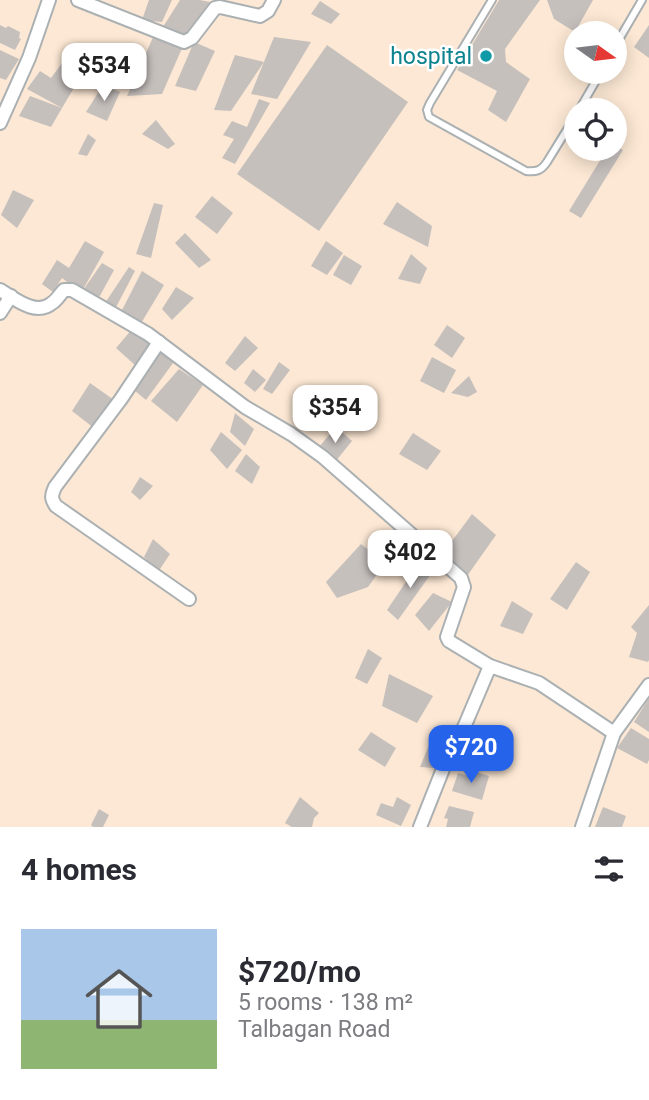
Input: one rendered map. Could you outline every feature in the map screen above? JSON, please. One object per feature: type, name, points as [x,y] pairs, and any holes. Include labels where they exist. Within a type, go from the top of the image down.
[{"type":"street","points":[[0,123],[29,58],[49,0]]},
{"type":"street","points":[[78,0],[184,42],[192,38],[215,8],[260,16],[268,11],[274,0]]},
{"type":"street","points":[[0,313],[6,293],[28,306],[37,308],[52,304],[64,290],[72,290],[159,342],[245,407],[323,457],[461,578],[464,587],[447,637],[449,640],[490,666],[539,683],[614,733]]},
{"type":"street","points":[[159,342],[121,399],[55,487],[51,499],[56,506],[189,598]]},
{"type":"street","points":[[420,827],[490,666]]},
{"type":"street","points":[[582,827],[614,733],[649,685]]},
{"type":"lane","points":[[492,0],[430,103],[427,110],[429,117],[526,171],[542,170],[564,134]]},
{"type":"lane","points":[[627,26],[642,0]]},
{"type":"shaded area","points":[[0,0],[649,0],[649,827],[0,827]]},
{"type":"building","points":[[149,0],[172,0],[162,22],[142,20]]},
{"type":"building","points":[[180,0],[210,2],[185,36],[163,27]]},
{"type":"building","name":"hospital","points":[[499,0],[540,0],[505,49],[506,62],[530,79],[506,122],[488,110],[497,91],[457,70]]},
{"type":"building","points":[[547,0],[593,0],[581,21],[564,21],[564,25],[554,19]]},
{"type":"building","points":[[320,1],[340,14],[331,24],[311,14]]},
{"type":"building","points":[[0,25],[20,32],[21,39],[15,50],[0,43]]},
{"type":"building","points":[[649,25],[649,58],[634,47]]},
{"type":"building","points":[[154,35],[183,46],[162,94],[127,96]]},
{"type":"building","points":[[274,37],[311,42],[277,99],[251,94]]},
{"type":"building","points":[[194,42],[215,51],[196,91],[175,86]]},
{"type":"building","points":[[111,44],[124,60],[116,82],[102,74]]},
{"type":"building","points":[[327,45],[408,102],[319,231],[237,174]]},
{"type":"building","points":[[0,50],[19,59],[6,80],[0,78]]},
{"type":"building","points":[[235,55],[264,62],[231,111],[214,110]]},
{"type":"building","points":[[65,59],[84,71],[62,108],[27,89],[40,71],[51,78]]},
{"type":"building","points":[[103,85],[120,92],[107,121],[86,112]]},
{"type":"building","points":[[30,96],[62,108],[51,127],[19,116]]},
{"type":"building","points":[[259,99],[270,103],[235,164],[222,158],[234,139],[223,135],[232,121],[247,127]]},
{"type":"building","points":[[156,120],[175,144],[168,149],[142,134]]},
{"type":"building","points":[[88,134],[96,140],[87,156],[78,154]]},
{"type":"building","points":[[600,161],[616,161],[581,218],[569,211]]},
{"type":"building","points":[[13,190],[34,200],[17,228],[1,215]]},
{"type":"building","points":[[212,196],[233,213],[217,234],[195,217]]},
{"type":"building","points":[[397,202],[432,226],[428,247],[383,224]]},
{"type":"building","points":[[154,203],[163,205],[151,258],[136,254]]},
{"type":"building","points":[[185,233],[211,260],[199,268],[175,243]]},
{"type":"building","points":[[85,241],[104,252],[81,293],[62,278],[53,292],[42,284],[57,260],[69,268]]},
{"type":"building","points":[[326,241],[343,253],[327,275],[311,266]]},
{"type":"building","points":[[411,254],[427,268],[420,284],[398,279]]},
{"type":"building","points":[[344,255],[362,266],[351,285],[333,275]]},
{"type":"building","points":[[102,263],[114,270],[96,303],[81,293]]},
{"type":"building","points":[[129,267],[135,271],[114,311],[105,303]]},
{"type":"building","points":[[142,271],[164,285],[140,325],[121,312]]},
{"type":"building","points":[[176,287],[194,298],[172,320],[162,309]]},
{"type":"building","points":[[447,325],[465,338],[452,358],[434,345]]},
{"type":"building","points":[[133,328],[153,339],[136,366],[116,348]]},
{"type":"building","points":[[245,336],[258,348],[235,371],[225,363]]},
{"type":"building","points":[[162,347],[176,359],[146,400],[134,390]]},
{"type":"building","points":[[432,357],[456,370],[444,393],[420,381]]},
{"type":"building","points":[[279,362],[290,370],[272,394],[263,389]]},
{"type":"building","points":[[179,369],[203,385],[177,422],[151,401]]},
{"type":"building","points":[[253,369],[266,380],[255,392],[244,383]]},
{"type":"building","points":[[469,376],[477,392],[468,397],[451,393]]},
{"type":"building","points":[[90,383],[114,400],[94,428],[72,411]]},
{"type":"building","points":[[235,413],[254,429],[245,446],[230,432]]},
{"type":"building","points":[[336,427],[352,441],[335,462],[318,448]]},
{"type":"building","points":[[221,432],[242,450],[227,469],[210,450]]},
{"type":"building","points":[[413,433],[441,451],[427,470],[399,454]]},
{"type":"building","points":[[246,454],[260,467],[252,484],[235,471]]},
{"type":"building","points":[[140,477],[153,486],[140,500],[131,492]]},
{"type":"building","points":[[472,514],[496,535],[467,576],[441,556]]},
{"type":"building","points":[[153,539],[170,554],[158,572],[144,557]]},
{"type":"building","points":[[361,544],[385,563],[368,587],[337,598],[326,582]]},
{"type":"building","points":[[420,561],[433,571],[398,620],[387,610]]},
{"type":"building","points":[[576,562],[590,572],[567,610],[550,599]]},
{"type":"building","points":[[433,593],[452,602],[429,631],[415,615]]},
{"type":"building","points":[[512,601],[533,614],[523,634],[500,626]]},
{"type":"building","points":[[649,605],[648,662],[629,657],[637,633],[631,627]]},
{"type":"building","points":[[368,649],[382,658],[367,684],[355,678]]},
{"type":"building","points":[[389,674],[433,696],[417,723],[382,706]]},
{"type":"building","points":[[649,698],[649,732],[634,722]]},
{"type":"building","points":[[631,728],[649,739],[647,764],[617,748]]},
{"type":"building","points":[[371,732],[396,748],[385,767],[358,750]]},
{"type":"building","points":[[434,733],[447,736],[434,768],[420,767]]},
{"type":"building","points":[[460,749],[471,751],[463,763],[458,758]]},
{"type":"building","points":[[473,771],[489,776],[482,800],[452,791],[458,773],[472,777]]},
{"type":"building","points":[[300,797],[319,813],[314,818],[312,827],[292,827],[285,823]]},
{"type":"building","points":[[397,797],[411,805],[401,826],[376,815],[381,803],[393,807]]},
{"type":"building","points":[[449,806],[474,812],[470,827],[446,827],[448,819],[444,818]]},
{"type":"building","points":[[603,807],[626,816],[622,827],[595,827]]},
{"type":"building","points":[[99,809],[109,815],[103,827],[93,827],[91,825]]},
{"type":"place","name":"hospital","points":[[486,56]]}]
